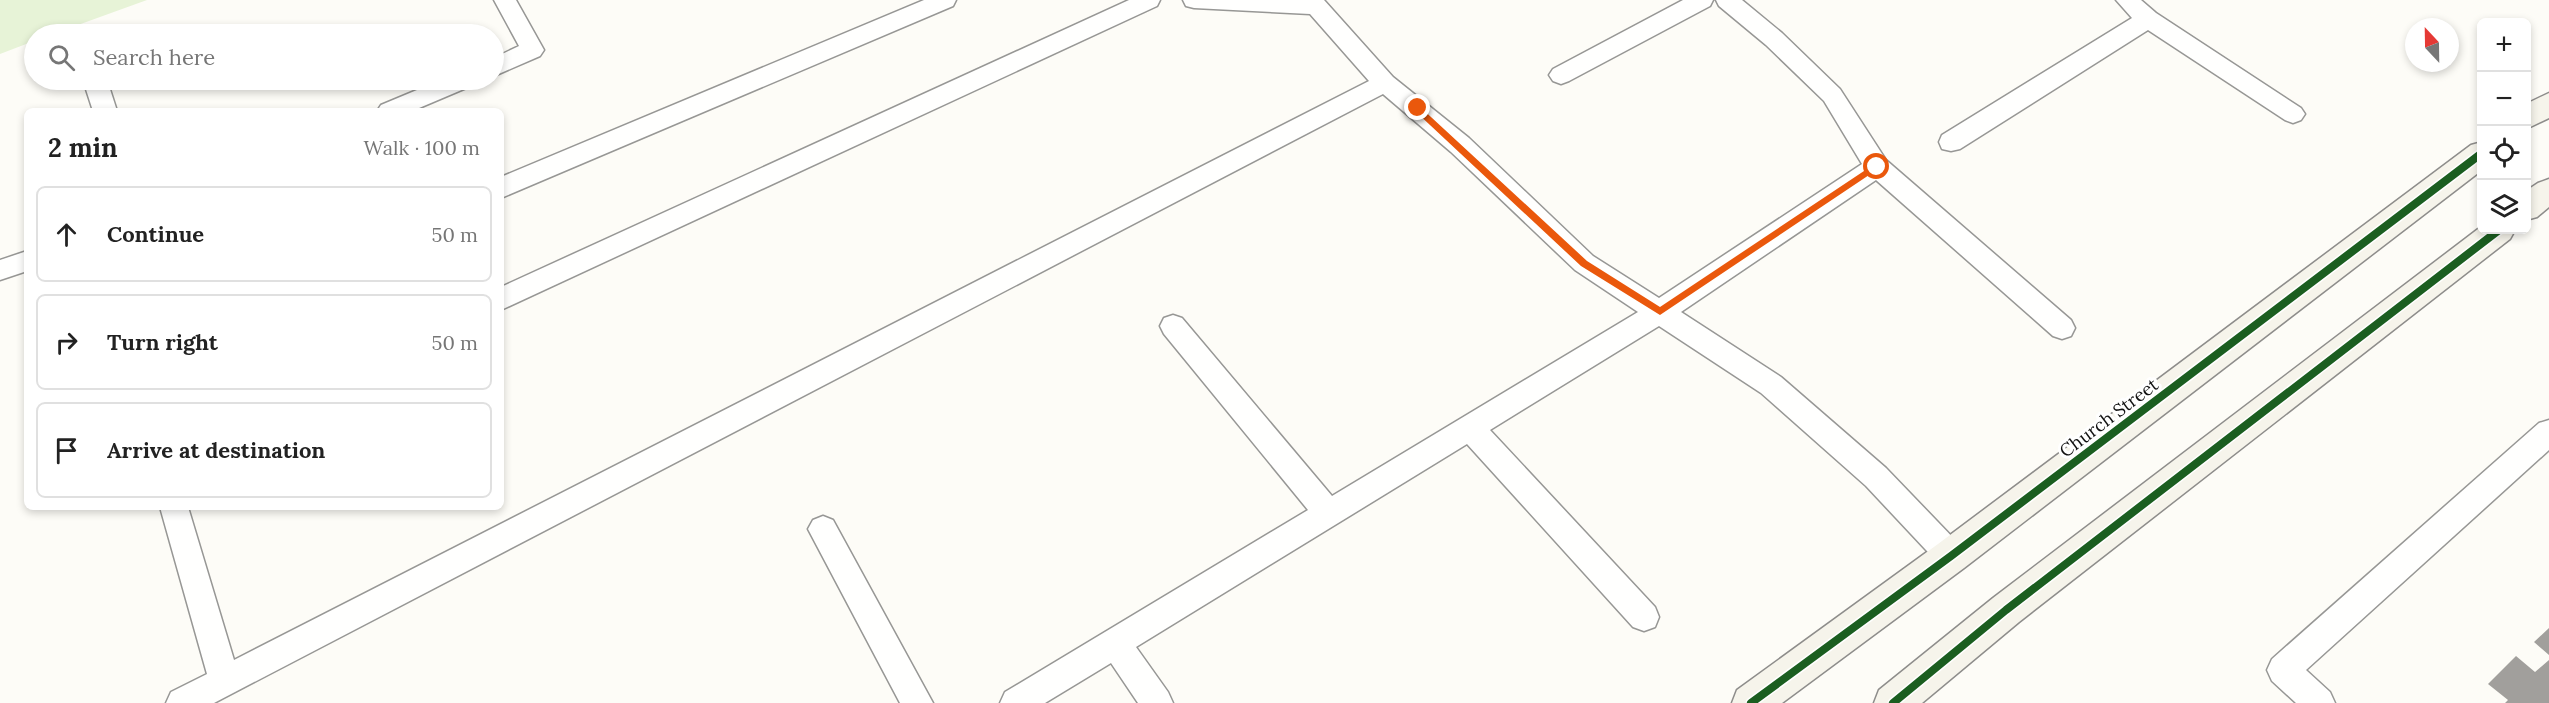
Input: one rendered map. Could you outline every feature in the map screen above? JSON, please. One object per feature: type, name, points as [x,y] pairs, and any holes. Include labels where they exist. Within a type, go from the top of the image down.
[{"type":"main road","points":[[2531,115],[2549,104]]},
{"type":"main road","name":"Church Street","points":[[1751,703],[1951,556],[2477,156]]},
{"type":"main road","points":[[2531,204],[2549,191]]},
{"type":"main road","points":[[1893,703],[2006,610],[2494,234]]},
{"type":"lane","points":[[504,63],[532,50],[505,0]]},
{"type":"lane","points":[[504,187],[945,0]]},
{"type":"lane","points":[[504,298],[1149,0]]},
{"type":"lane","points":[[1194,0],[1316,6],[1385,83],[1451,138],[1584,263],[1771,386],[1876,477],[1951,556]]},
{"type":"lane","points":[[1561,75],[1702,0]]},
{"type":"lane","points":[[1727,0],[1774,39],[1832,95],[1877,167],[2062,328]]},
{"type":"lane","points":[[2127,0],[2148,19],[2293,114]]},
{"type":"lane","points":[[1952,142],[2148,19]]},
{"type":"lane","points":[[182,703],[1385,83]]},
{"type":"lane","points":[[98,90],[104,108]]},
{"type":"lane","points":[[395,108],[439,90]]},
{"type":"lane","points":[[1016,703],[1660,312],[1877,167]]},
{"type":"lane","points":[[0,270],[24,262]]},
{"type":"lane","points":[[1173,326],[1328,513]]},
{"type":"lane","points":[[1470,427],[1644,617]]},
{"type":"lane","points":[[2319,703],[2283,670],[2549,432]]},
{"type":"lane","points":[[175,510],[225,681]]},
{"type":"lane","points":[[823,529],[917,703]]},
{"type":"lane","points":[[1115,643],[1157,703]]},
{"type":"green space","points":[[0,0],[147,0],[81,24],[24,24],[24,45],[0,54]]},
{"type":"building","points":[[2549,628],[2549,655],[2534,642]]},
{"type":"building","points":[[2516,656],[2535,672],[2549,660],[2549,703],[2505,703],[2508,700],[2488,684]]},
{"type":"cycle path","points":[[1751,703],[1951,556],[2477,157]]},
{"type":"cycle path","points":[[1893,703],[2006,610],[2494,234]]},
{"type":"route","points":[[1418,108],[1584,263],[1660,312],[1877,167]]}]
